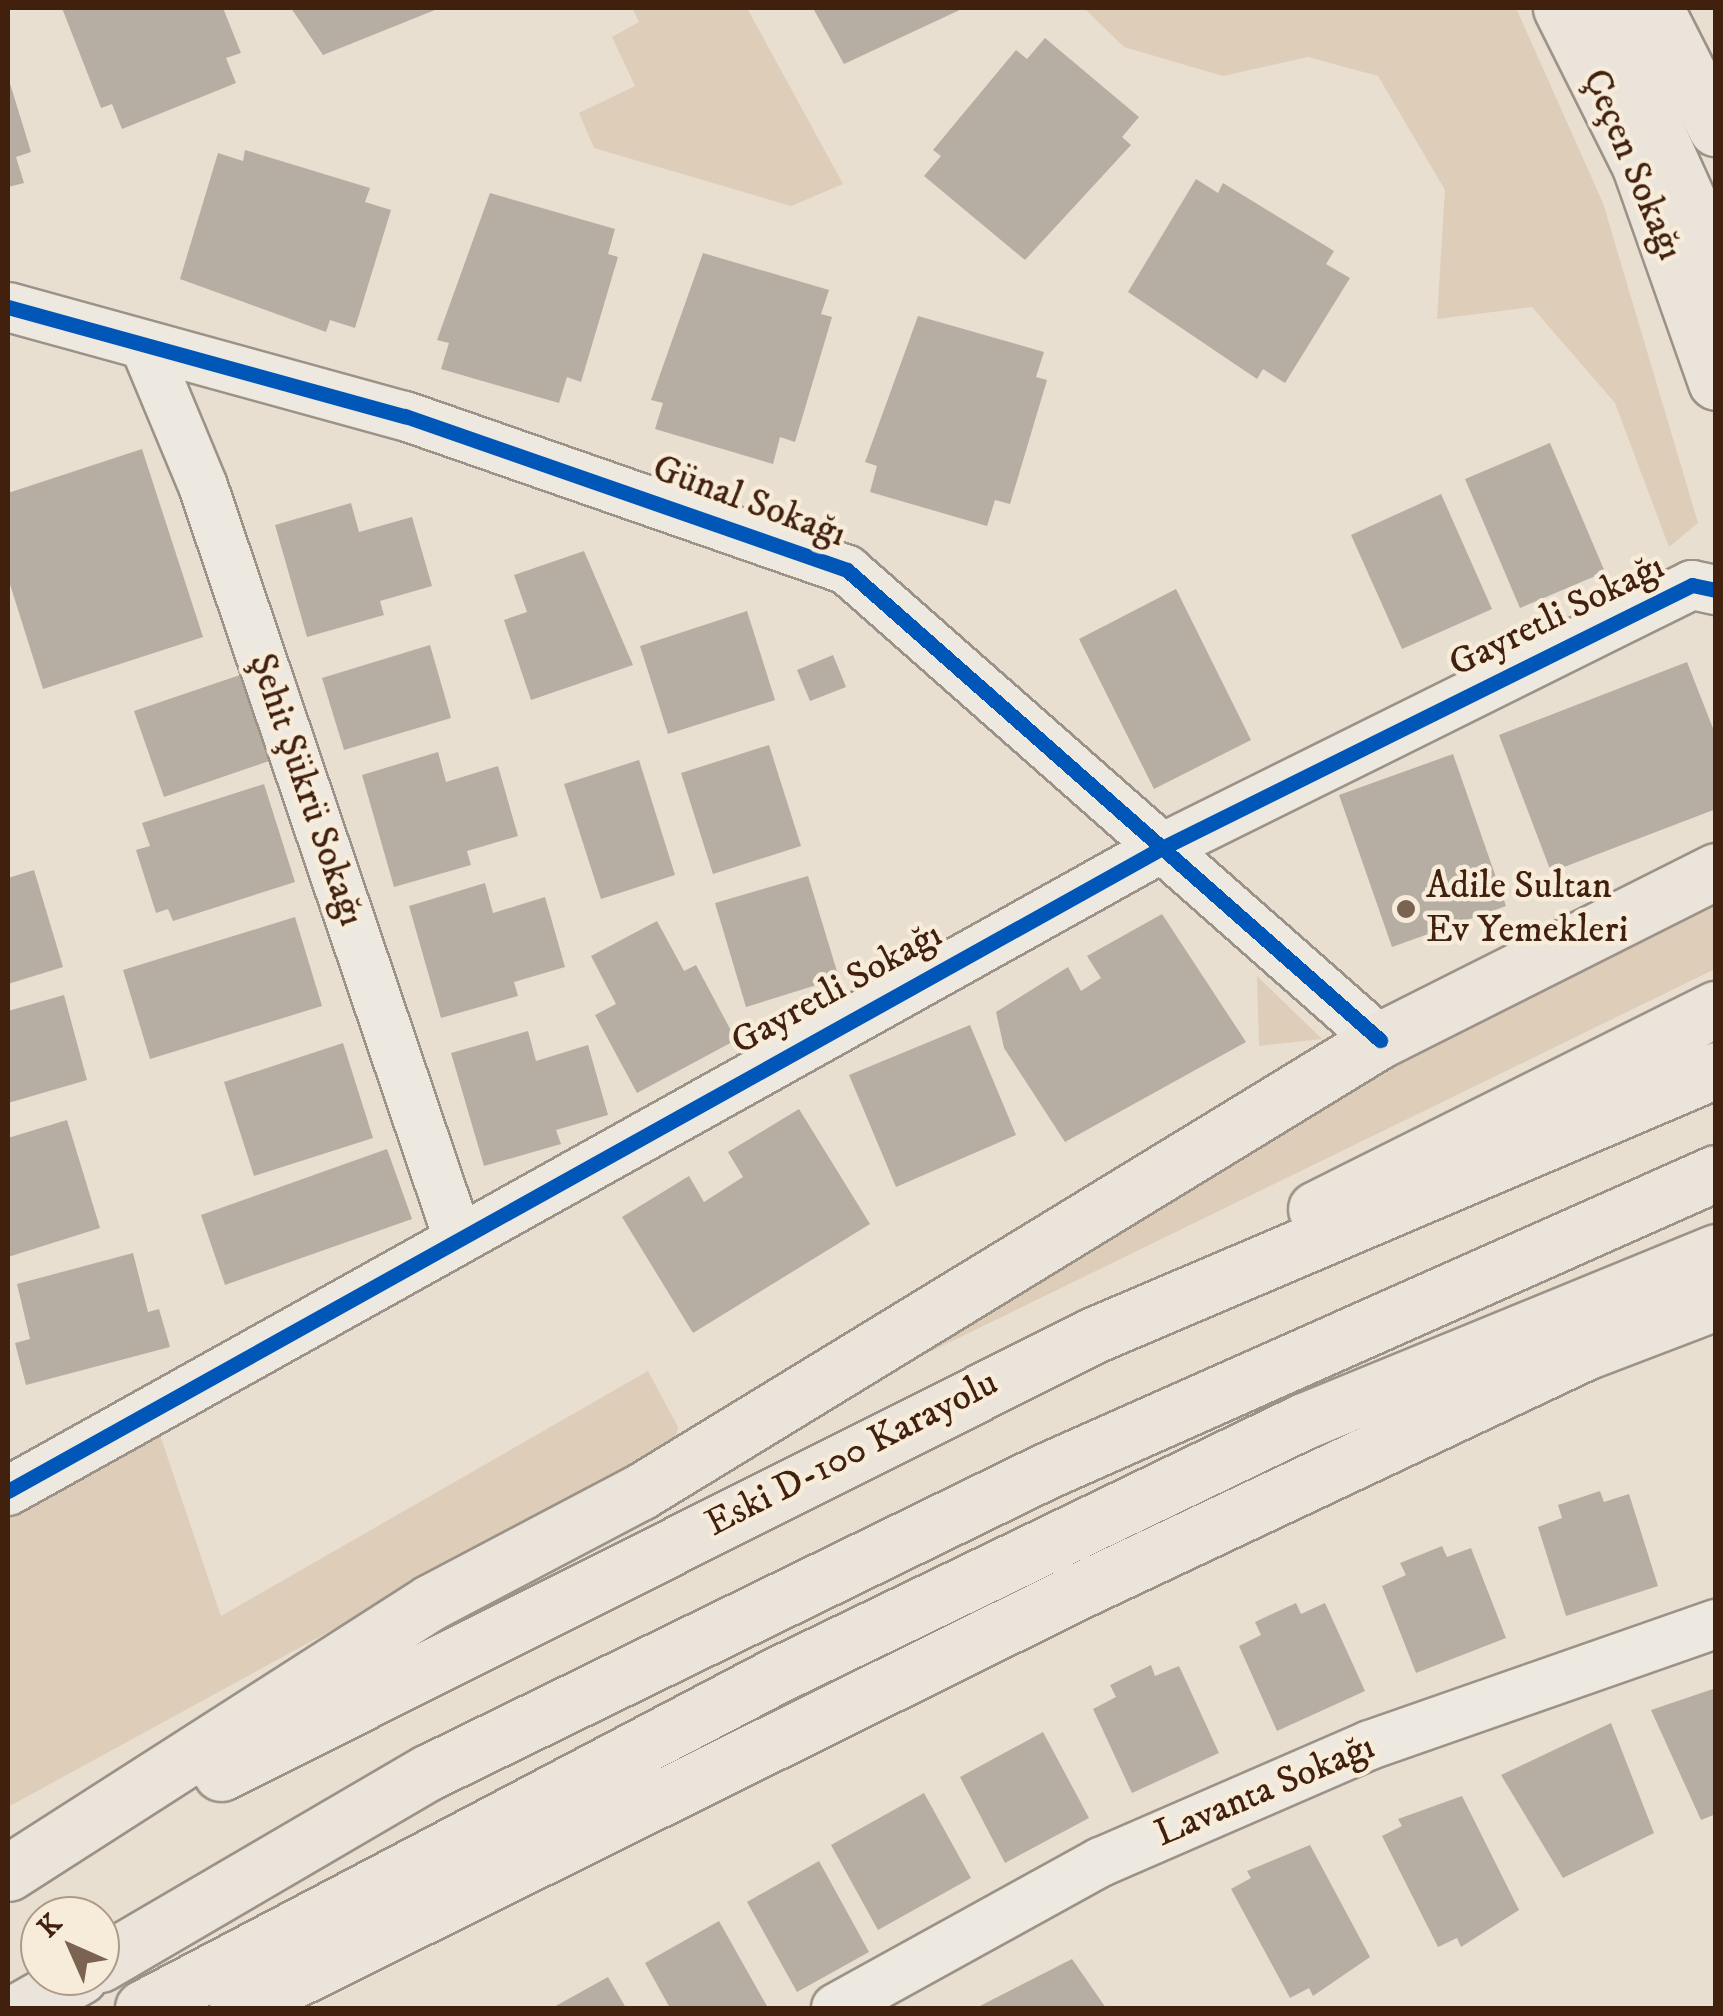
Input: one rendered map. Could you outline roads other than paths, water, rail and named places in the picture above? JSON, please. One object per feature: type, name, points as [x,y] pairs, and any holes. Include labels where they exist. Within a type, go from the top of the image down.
[{"type":"main road","name":"Çeçen Sokağı","points":[[1561,8],[1640,166],[1716,382]]},
{"type":"main road","points":[[1601,8],[1678,170],[1716,263]]},
{"type":"main road","points":[[1656,8],[1716,128]]},
{"type":"main road","points":[[8,1877],[431,1602],[640,1492],[1380,1040],[1716,870]]},
{"type":"main road","points":[[1094,1335],[1432,1143],[1716,1009]]},
{"type":"main road","name":"Eski D-100 Karayolu","points":[[8,1877],[1094,1335],[1716,1070]]},
{"type":"main road","points":[[120,1953],[517,1729],[1046,1470],[1716,1173]]},
{"type":"main road","points":[[143,2008],[776,1675],[1216,1464],[1716,1252]]},
{"type":"main road","points":[[236,2008],[1074,1593],[1585,1352],[1716,1302]]},
{"type":"street","name":"Günal Sokağı","points":[[8,307],[146,349],[405,416],[847,570],[1380,1040]]},
{"type":"street","name":"Şehit Şükrü Sokağı","points":[[146,349],[202,486],[457,1234]]},
{"type":"street","name":"Gayretli Sokağı","points":[[8,1490],[457,1234],[1160,849],[1692,584],[1716,590]]},
{"type":"street","name":"Lavanta Sokağı","points":[[853,2005],[1101,1862],[1316,1768],[1716,1624]]},
{"type":"place","name":"Adile Sultan Ev Yemekleri","points":[[1406,909]]}]
